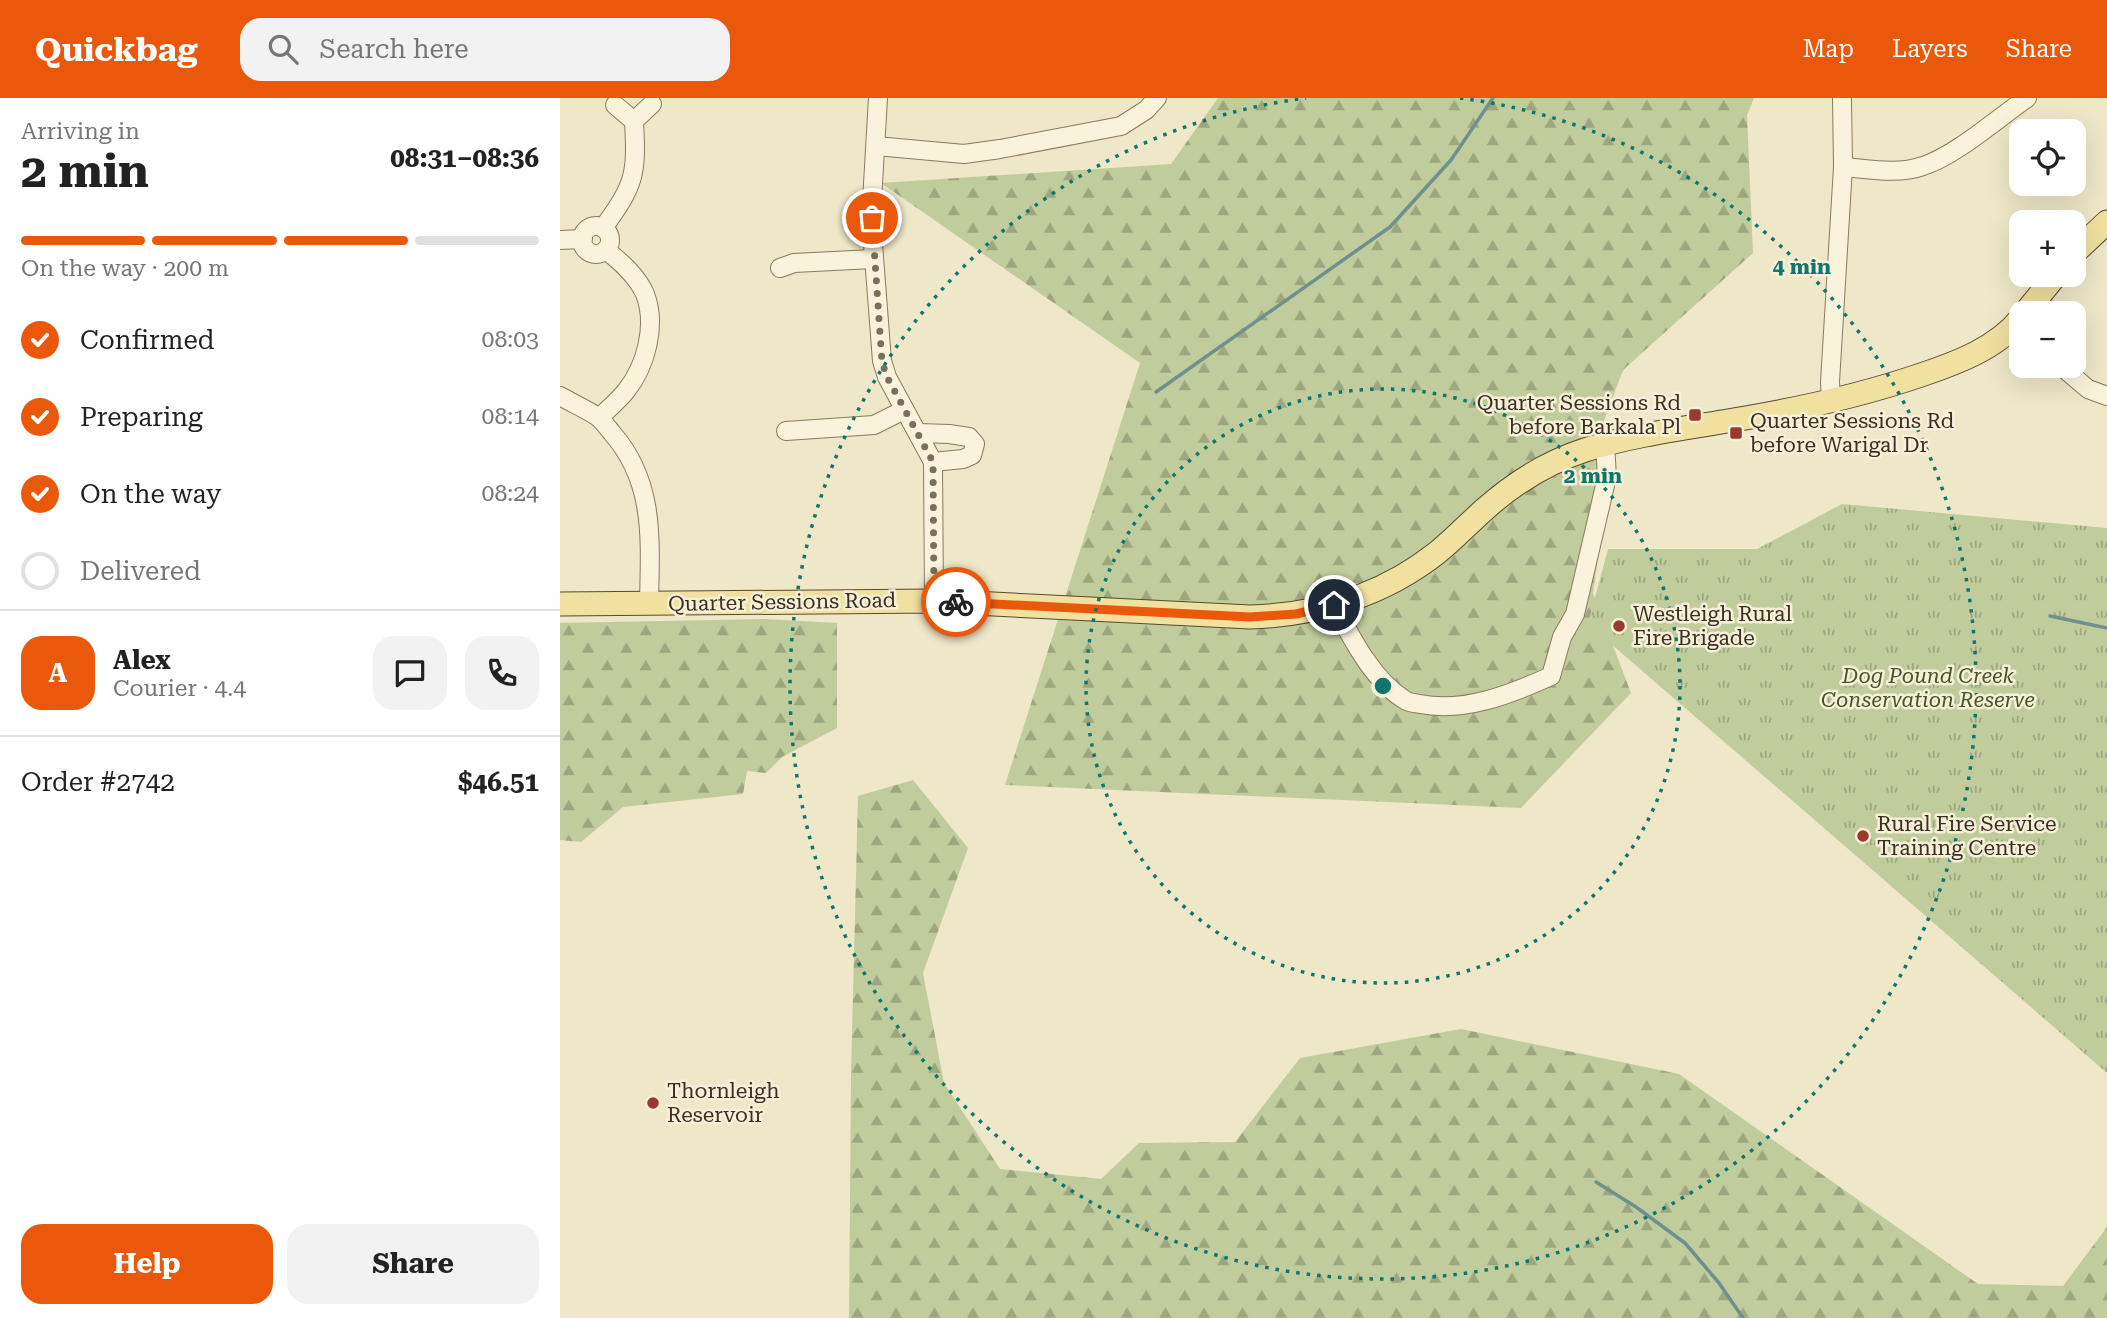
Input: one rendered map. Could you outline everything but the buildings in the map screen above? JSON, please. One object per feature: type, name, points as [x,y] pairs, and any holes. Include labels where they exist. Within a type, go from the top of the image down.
[{"type":"main road","points":[[2086,242],[2107,222]]},
{"type":"main road","name":"Quarter Sessions Road","points":[[560,604],[934,601],[1250,617],[1296,614],[1334,605],[1373,591],[1407,574],[1526,478],[1563,459],[1605,444],[1831,402],[1891,385],[1963,359],[2009,331]]},
{"type":"street","points":[[878,98],[872,197],[873,260],[882,362],[887,377],[933,462],[934,601]]},
{"type":"street","points":[[876,146],[964,154],[1000,149],[1121,126],[1146,110],[1157,98]]},
{"type":"street","points":[[1831,402],[1843,167],[1842,98]]},
{"type":"street","points":[[1843,167],[1897,171],[1923,167],[1951,153],[2026,98]]},
{"type":"street","points":[[603,228],[624,198],[633,178],[634,121],[652,104]]},
{"type":"street","points":[[615,105],[634,121]]},
{"type":"street","points":[[594,226],[603,228],[610,236],[606,250],[599,253],[591,252],[585,247],[583,239],[586,231],[594,226]]},
{"type":"street","points":[[560,240],[583,239]]},
{"type":"street","points":[[599,418],[627,389],[642,364],[649,340],[650,316],[645,295],[636,280],[625,266],[606,250]]},
{"type":"street","points":[[780,268],[794,262],[873,260]]},
{"type":"street","points":[[2075,378],[2088,389],[2107,396]]},
{"type":"street","points":[[560,396],[599,418],[619,441],[635,466],[645,498],[650,529],[649,604]]},
{"type":"street","points":[[786,431],[874,425],[904,410]]},
{"type":"street","points":[[919,433],[969,437],[975,444],[972,455],[962,459],[933,462]]},
{"type":"street","points":[[1334,605],[1358,649],[1387,685],[1406,702],[1437,708],[1490,699],[1551,676],[1562,637],[1560,624],[1575,614],[1606,477],[1605,444]]},
{"type":"green space","points":[[1218,98],[1754,98],[1747,115],[1753,253],[1623,370],[1603,423],[1605,437],[1613,451],[1593,593],[1631,693],[1521,808],[1005,785],[1140,363],[881,183],[1171,164]]},
{"type":"green space","name":"Dog Pound Creek Conservation Reserve","points":[[1842,504],[2107,528],[2107,1073],[1588,624],[1608,549],[1757,549]]},
{"type":"green space","points":[[764,619],[837,623],[837,728],[782,757],[766,773],[747,771],[743,794],[623,807],[581,842],[560,840],[560,623]]},
{"type":"green space","points":[[913,780],[968,848],[923,973],[944,1083],[1000,1169],[1101,1179],[1139,1143],[1235,1142],[1300,1058],[1461,1029],[1679,1074],[1978,1284],[2063,1286],[2107,1227],[2107,1318],[849,1318],[851,1075],[858,796]]},
{"type":"waterway","points":[[1156,392],[1390,227],[1451,160],[1493,98]]},
{"type":"waterway","points":[[2050,616],[2107,628]]},
{"type":"waterway","points":[[1596,1182],[1685,1243],[1719,1283],[1743,1318]]},
{"type":"way so far","points":[[872,218],[882,362],[887,377],[933,462],[934,601],[956,602]]},
{"type":"place","name":"Quarter Sessions Rd before Barkala Pl","points":[[1695,415]]},
{"type":"place","name":"Quarter Sessions Rd before Warigal Dr","points":[[1736,433]]},
{"type":"place","name":"Westleigh Rural Fire Brigade","points":[[1619,626]]},
{"type":"place","name":"Rural Fire Service Training Centre","points":[[1863,836]]},
{"type":"place","name":"Thornleigh Reservoir","points":[[653,1103]]},
{"type":"route","points":[[956,602],[1250,617],[1296,614],[1334,605]]}]
